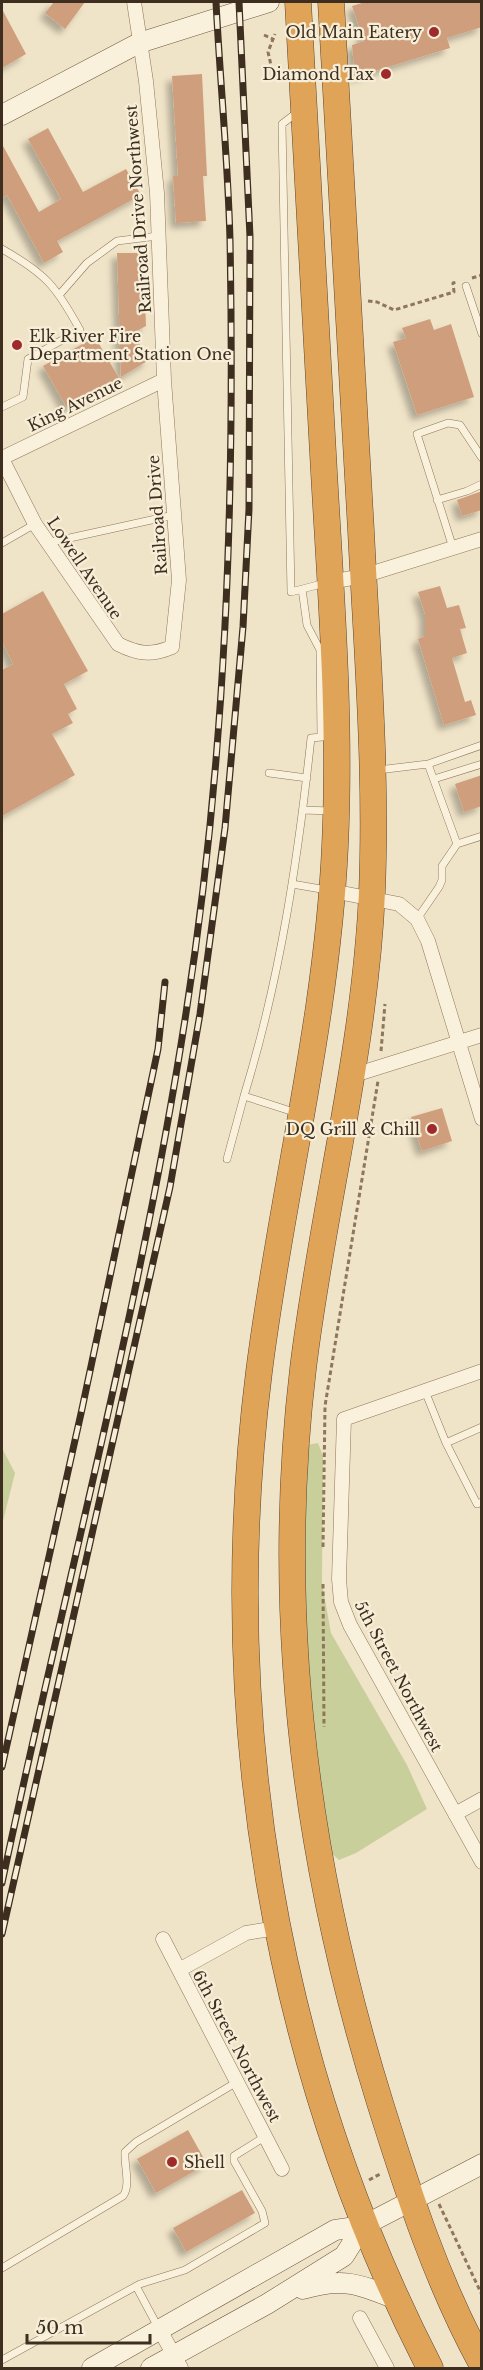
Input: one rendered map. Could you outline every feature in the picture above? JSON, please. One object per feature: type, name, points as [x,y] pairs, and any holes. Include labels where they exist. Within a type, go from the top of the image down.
[{"type":"highway","points":[[298,2],[330,582],[328,736],[336,812],[332,891],[302,1115],[259,1368],[245,1536],[243,1613],[248,1719],[260,1823],[276,1928],[316,2088],[363,2226],[430,2368]]},
{"type":"highway","points":[[332,2],[374,770],[372,899],[351,1076],[302,1375],[293,1474],[293,1634],[306,1787],[325,1897],[360,2037],[423,2237],[466,2336],[482,2364]]},
{"type":"street","name":"Railroad Drive Northwest","points":[[134,2],[152,138],[164,380]]},
{"type":"street","points":[[2,115],[140,43],[269,2]]},
{"type":"street","name":"King Avenue","points":[[2,459],[164,380]]},
{"type":"street","name":"Railroad Drive","points":[[164,380],[179,580],[171,647]]},
{"type":"street","name":"Lowell Avenue","points":[[2,459],[35,524],[118,644],[138,653],[157,654],[171,647]]},
{"type":"street","points":[[330,582],[363,576],[481,540]]},
{"type":"street","points":[[332,891],[399,904],[417,919],[428,941],[482,1119]]},
{"type":"street","points":[[351,1076],[482,1035]]},
{"type":"street","points":[[425,1391],[482,1371]]},
{"type":"street","name":"5th Street Northwest","points":[[425,1391],[344,1419],[341,1602],[350,1625],[482,1862]]},
{"type":"street","points":[[454,1814],[482,1799]]},
{"type":"street","points":[[179,1970],[246,1933],[276,1928]]},
{"type":"street","name":"6th Street Northwest","points":[[163,1939],[282,2169]]},
{"type":"street","points":[[92,2368],[160,2332],[334,2230],[363,2226],[482,2164]]},
{"type":"street","points":[[151,2368],[177,2362],[344,2256],[363,2226]]},
{"type":"street","points":[[281,2295],[325,2282],[348,2281],[396,2299]]},
{"type":"street","points":[[360,2318],[387,2368]]},
{"type":"street","points":[[160,2332],[177,2362]]},
{"type":"lane","points":[[304,108],[282,124],[291,592],[330,582]]},
{"type":"lane","points":[[60,294],[87,263],[117,241],[158,236]]},
{"type":"lane","points":[[2,249],[36,268],[60,294],[80,330],[28,359],[22,397],[2,407]]},
{"type":"lane","points":[[466,286],[482,334]]},
{"type":"lane","points":[[453,548],[417,437],[420,432],[453,423],[464,429],[482,458]]},
{"type":"lane","points":[[437,500],[482,484]]},
{"type":"lane","points":[[47,543],[174,515]]},
{"type":"lane","points":[[2,543],[35,524]]},
{"type":"lane","points":[[227,1159],[266,1024],[304,810],[312,738],[328,736],[320,650],[306,625],[302,589]]},
{"type":"lane","points":[[374,770],[428,764],[482,745]]},
{"type":"lane","points":[[428,764],[457,844]]},
{"type":"lane","points":[[434,779],[482,764]]},
{"type":"lane","points":[[269,774],[307,778]]},
{"type":"lane","points":[[304,810],[336,812]]},
{"type":"lane","points":[[417,919],[439,887],[442,880],[442,866],[457,844],[482,836]]},
{"type":"lane","points":[[292,884],[332,891]]},
{"type":"lane","points":[[244,1096],[302,1115]]},
{"type":"lane","points":[[425,1391],[446,1443],[477,1504],[482,1502]]},
{"type":"lane","points":[[446,1443],[482,1427]]},
{"type":"lane","points":[[2,2268],[123,2196],[127,2180],[124,2168],[125,2152],[130,2147],[237,2082]]},
{"type":"lane","points":[[2,2360],[136,2286],[160,2276],[185,2270],[265,2223],[262,2211],[234,2162],[234,2156],[266,2136]]},
{"type":"lane","points":[[136,2286],[160,2332]]},
{"type":"path","points":[[274,78],[268,52],[275,34]]},
{"type":"path","points":[[264,35],[273,39]]},
{"type":"path","points":[[363,302],[377,302],[394,310],[454,292],[453,284],[482,275]]},
{"type":"path","points":[[351,2189],[399,2165]]},
{"type":"path","points":[[423,2237],[449,2225],[482,2295]]},
{"type":"green space","points":[[318,1443],[323,1456],[322,1583],[331,1633],[407,1765],[427,1809],[356,1853],[339,1860],[327,1849],[303,1638],[307,1445]]},
{"type":"green space","points":[[2,1448],[15,1473],[2,1525]]},
{"type":"building","points":[[54,2],[85,2],[65,29],[45,13]]},
{"type":"building","points":[[365,2],[482,2],[482,27],[447,38],[450,48],[355,77],[352,45],[364,41],[352,6]]},
{"type":"building","points":[[2,9],[26,54],[2,68]]},
{"type":"building","points":[[202,74],[207,176],[203,176],[206,221],[176,223],[173,176],[178,176],[172,76]]},
{"type":"building","points":[[48,128],[83,192],[126,169],[141,195],[57,241],[63,252],[44,263],[7,195],[2,198],[2,144],[39,212],[61,199],[28,139]]},
{"type":"building","points":[[117,253],[143,253],[146,326],[133,333],[149,360],[121,377]]},
{"type":"building","points":[[430,319],[434,330],[451,324],[474,397],[417,415],[393,342],[406,338],[402,328]]},
{"type":"building","points":[[95,337],[119,378],[67,408],[43,366]]},
{"type":"building","points":[[482,491],[482,510],[462,516],[457,500]]},
{"type":"building","points":[[440,586],[447,608],[459,605],[466,628],[460,629],[467,653],[452,658],[465,702],[471,700],[476,715],[444,725],[418,639],[425,636],[425,614],[418,592]]},
{"type":"building","points":[[43,591],[88,671],[64,684],[77,709],[68,714],[73,723],[52,734],[75,775],[2,816],[2,670],[13,664],[2,642],[2,614]]},
{"type":"building","points":[[482,775],[482,806],[464,812],[455,784]]},
{"type":"building","name":"DQ Grill & Chill","points":[[442,1108],[452,1141],[422,1151],[411,1117]]},
{"type":"building","name":"Shell","points":[[188,2130],[207,2164],[156,2193],[137,2159]]},
{"type":"building","name":"Shell","points":[[242,2190],[255,2213],[186,2252],[173,2228]]},
{"type":"railway","points":[[2,1883],[147,1232],[168,1123],[200,917],[219,724],[225,628],[231,434],[229,210],[216,2]]},
{"type":"railway","points":[[2,1934],[170,1187],[200,1014],[225,828],[243,627],[249,509],[250,237],[239,2]]},
{"type":"railway","points":[[2,1767],[82,1409],[158,1049],[165,982]]},
{"type":"place","name":"Old Main Eatery","points":[[434,32]]},
{"type":"place","name":"Diamond Tax","points":[[386,74]]},
{"type":"place","name":"Elk River Fire Department Station One","points":[[17,345]]},
{"type":"place","name":"DQ Grill & Chill","points":[[432,1129]]},
{"type":"place","name":"Shell","points":[[172,2162]]}]
